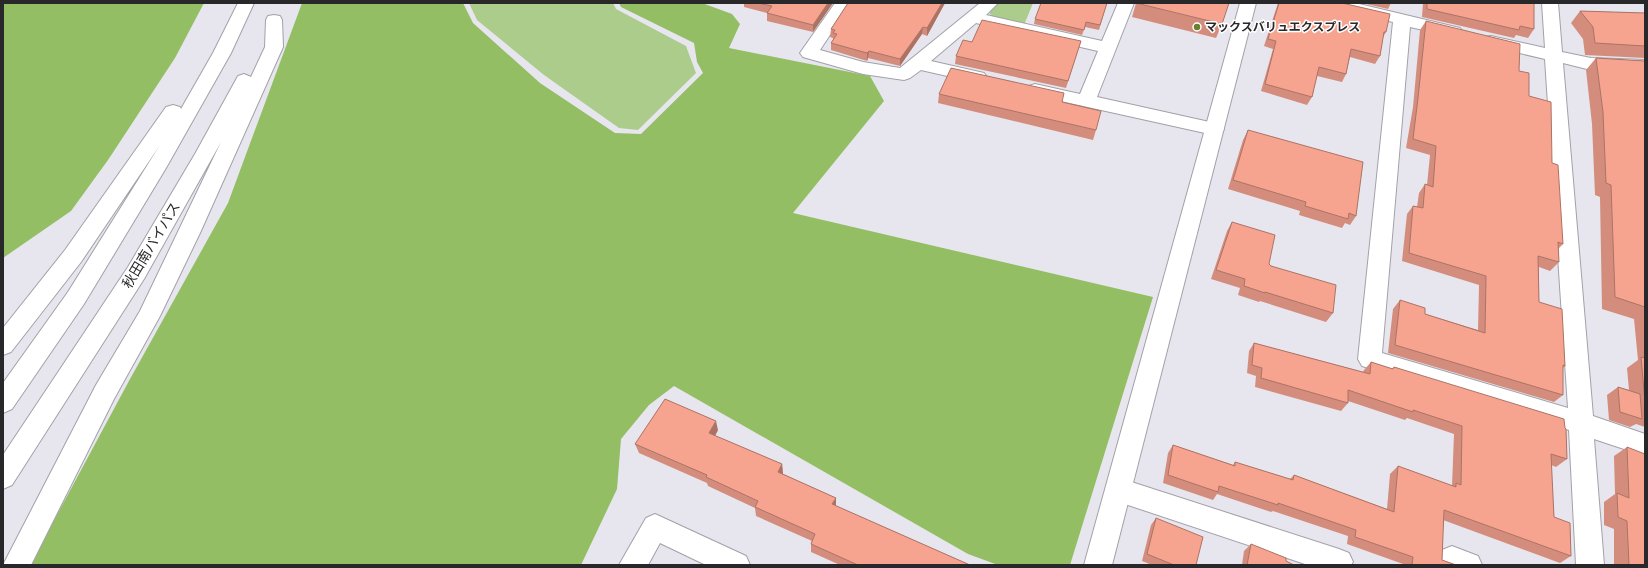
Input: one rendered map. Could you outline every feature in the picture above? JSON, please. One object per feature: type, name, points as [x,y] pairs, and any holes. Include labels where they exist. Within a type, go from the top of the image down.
[{"type":"main road","points":[[3,402],[76,298],[159,163],[222,54],[246,3]]},
{"type":"main road","points":[[843,3],[809,53],[863,68],[904,74],[990,3]]},
{"type":"main road","points":[[1086,102],[1126,3]]},
{"type":"main road","points":[[1098,565],[1248,3]]},
{"type":"main road","points":[[1334,3],[1552,56],[1591,64],[1645,66]]},
{"type":"main road","points":[[1550,3],[1552,56],[1581,423],[1590,565]]},
{"type":"main road","points":[[17,565],[105,392],[150,316],[274,47],[277,12]]},
{"type":"main road","name":"秋田南バイパス","points":[[3,476],[136,273],[205,154],[277,12]]},
{"type":"main road","points":[[973,17],[1107,48]]},
{"type":"main road","points":[[1402,20],[1370,359],[1581,423],[1645,445]]},
{"type":"main road","points":[[3,345],[73,256],[162,129],[214,44],[238,22]]},
{"type":"main road","points":[[917,64],[994,81]]},
{"type":"main road","points":[[1017,86],[1214,129]]},
{"type":"main road","points":[[1119,490],[1340,562]]},
{"type":"main road","points":[[633,565],[656,527],[736,565]]},
{"type":"green space","points":[[3,3],[204,3],[175,58],[108,160],[71,211],[3,258]]},
{"type":"green space","points":[[302,3],[463,3],[473,23],[540,83],[615,133],[641,134],[703,73],[697,62],[694,43],[621,7],[619,3],[702,3],[732,14],[740,24],[729,48],[870,76],[884,101],[793,213],[1153,297],[1070,565],[998,565],[968,554],[674,386],[649,405],[621,439],[617,489],[581,565],[30,565],[130,379],[228,203]]},
{"type":"green space","points":[[469,3],[613,3],[616,9],[686,46],[696,73],[638,130],[619,128],[544,75],[477,20]]},
{"type":"green space","points":[[998,3],[1033,3],[1024,25],[993,19],[988,10]]},
{"type":"building","points":[[758,3],[828,3],[813,25],[767,13],[772,6]]},
{"type":"building","points":[[848,3],[942,3],[927,28],[923,27],[900,59],[869,51],[867,53],[831,43],[837,34],[833,33],[835,30],[831,29]]},
{"type":"building","points":[[1041,3],[1107,3],[1100,25],[1086,22],[1084,30],[1035,19]]},
{"type":"building","points":[[1136,3],[1229,3],[1222,24]]},
{"type":"building","points":[[1279,3],[1342,3],[1390,14],[1386,32],[1384,32],[1380,56],[1351,49],[1346,74],[1319,67],[1312,97],[1265,84],[1276,41],[1268,39]]},
{"type":"building","points":[[1427,3],[1534,3],[1534,29],[1520,26],[1519,30],[1427,9]]},
{"type":"building","points":[[1580,11],[1645,13],[1645,46],[1595,43],[1593,27]]},
{"type":"building","points":[[982,20],[1081,41],[1068,81],[956,56],[963,40],[972,42]]},
{"type":"building","points":[[1426,21],[1520,44],[1519,71],[1529,73],[1529,96],[1551,102],[1552,163],[1558,165],[1563,244],[1558,242],[1559,262],[1538,256],[1539,302],[1562,309],[1565,366],[1563,365],[1563,395],[1395,345],[1400,300],[1425,308],[1425,314],[1485,333],[1486,276],[1409,253],[1413,206],[1423,208],[1425,184],[1433,187],[1436,146],[1413,139]]},
{"type":"building","points":[[1596,58],[1645,61],[1645,307],[1615,297],[1611,185],[1606,183],[1603,112]]},
{"type":"building","points":[[951,68],[1064,93],[1062,102],[1101,111],[1096,130],[939,94]]},
{"type":"building","points":[[1248,130],[1363,162],[1356,216],[1349,213],[1348,219],[1305,206],[1306,202],[1233,180]]},
{"type":"building","points":[[1232,222],[1275,235],[1269,264],[1271,266],[1336,285],[1333,313],[1244,286],[1245,279],[1216,270]]},
{"type":"building","points":[[1254,343],[1370,374],[1371,362],[1393,369],[1394,367],[1564,419],[1566,429],[1567,459],[1551,454],[1554,517],[1570,523],[1571,556],[1444,510],[1442,560],[1456,565],[1412,565],[1413,557],[1355,537],[1356,530],[1278,503],[1278,505],[1219,486],[1218,492],[1168,475],[1173,445],[1235,466],[1235,462],[1293,480],[1294,475],[1394,512],[1398,466],[1456,487],[1456,483],[1461,485],[1462,426],[1413,410],[1413,412],[1348,390],[1348,403],[1261,378],[1262,368],[1252,365]]},
{"type":"building","points":[[1641,357],[1645,358],[1645,402]]},
{"type":"building","points":[[1618,387],[1640,394],[1642,419],[1620,412]]},
{"type":"building","points":[[665,399],[716,421],[709,433],[782,464],[778,472],[836,498],[832,504],[970,565],[858,565],[811,544],[815,534],[755,507],[758,501],[706,477],[707,475],[635,444]]},
{"type":"building","points":[[1627,447],[1645,454],[1645,565],[1629,565],[1627,521],[1618,517],[1617,493],[1629,498]]},
{"type":"building","points":[[1156,518],[1203,537],[1196,565],[1174,565],[1147,554]]},
{"type":"building","points":[[1251,544],[1286,558],[1286,561],[1294,565],[1247,565]]},
{"type":"place","name":"マックスバリュエクスプレス","points":[[1197,27]]}]
